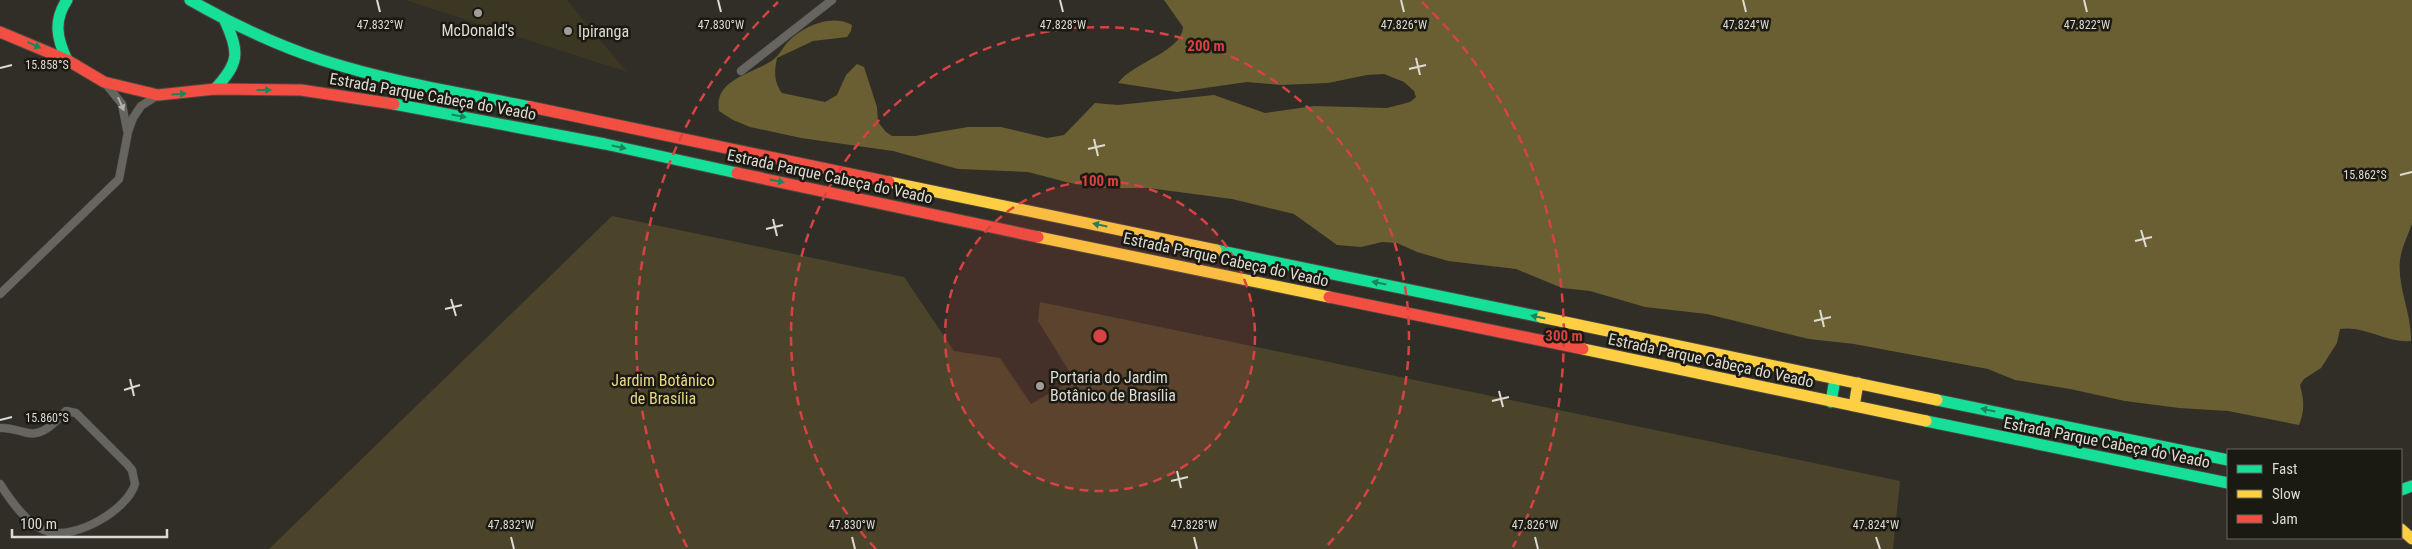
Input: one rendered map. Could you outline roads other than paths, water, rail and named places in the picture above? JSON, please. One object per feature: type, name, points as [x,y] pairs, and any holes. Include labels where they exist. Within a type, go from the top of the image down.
[{"type":"main road","points":[[67,0],[56,19],[56,32],[67,60]]},
{"type":"main road","name":"Estrada Parque Cabeça do Veado","points":[[190,0],[225,21],[291,51],[370,74],[2227,460]]},
{"type":"main road","points":[[215,89],[234,68],[238,59],[236,44],[225,21]]},
{"type":"main road","points":[[0,32],[67,60]]},
{"type":"main road","name":"Estrada Parque Cabeça do Veado","points":[[67,60],[104,82],[158,94],[215,89],[301,90],[339,94],[605,144],[1831,402],[2227,483]]},
{"type":"main road","points":[[1831,402],[1836,379]]},
{"type":"main road","points":[[1854,406],[1858,383]]},
{"type":"main road","points":[[2402,530],[2412,538]]},
{"type":"street","points":[[741,71],[832,0]]},
{"type":"street","points":[[104,82],[122,104],[128,132]]},
{"type":"street","points":[[0,294],[119,179],[128,132],[133,118],[141,106],[158,94]]},
{"type":"street","points":[[0,428],[18,429],[30,433],[41,432],[55,423],[66,411],[76,413],[132,470],[136,484],[128,498],[108,515],[80,530],[49,532],[32,522],[15,506],[0,484]]},
{"type":"place","name":"McDonald's","points":[[478,13]]},
{"type":"place","name":"Ipiranga","points":[[568,31]]},
{"type":"place","name":"Portaria do Jardim Botânico de Brasília","points":[[1040,386]]},
{"type":"park label","name":"Jardim Botânico de Brasília","points":[[663,389]]}]
